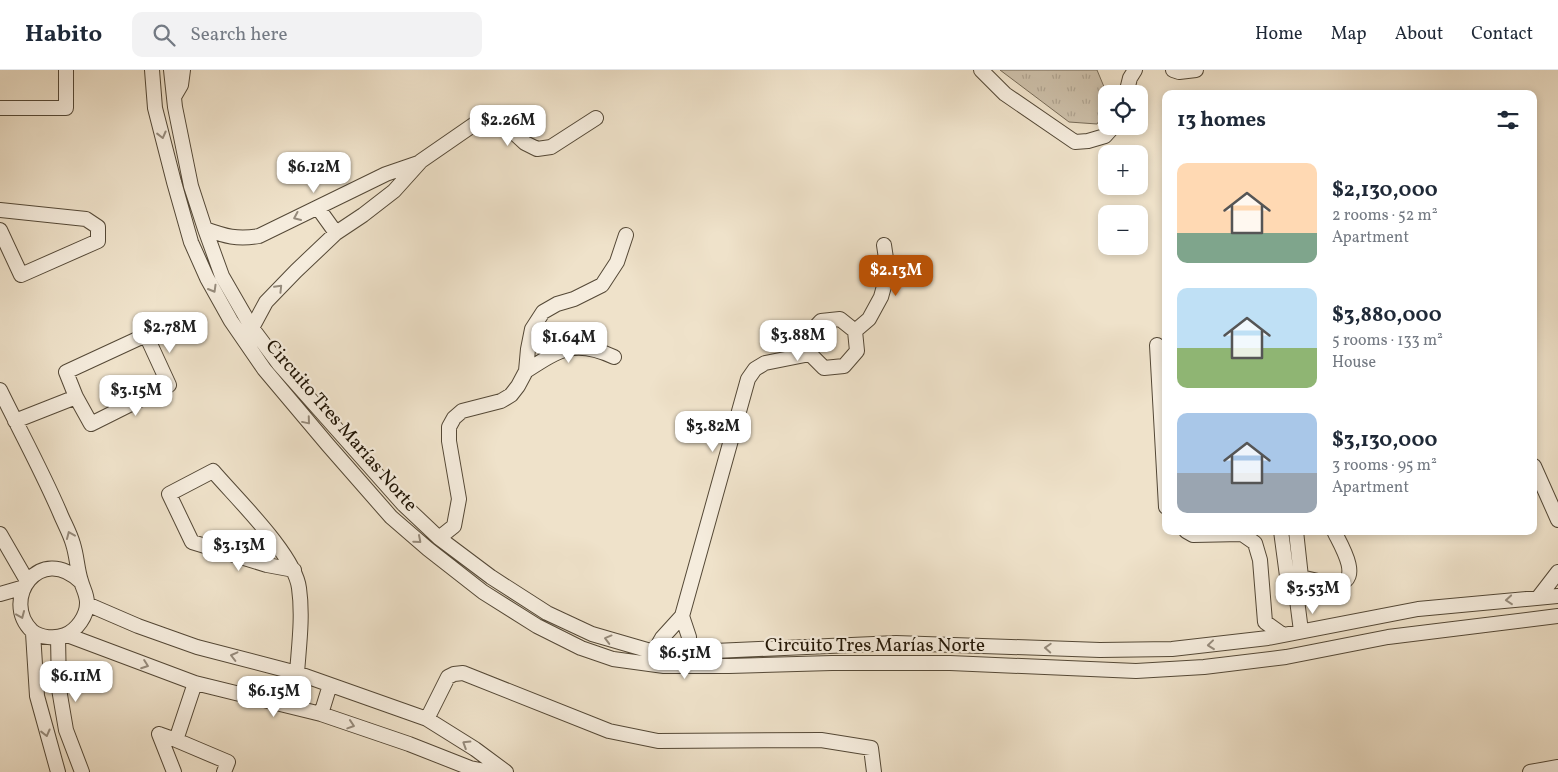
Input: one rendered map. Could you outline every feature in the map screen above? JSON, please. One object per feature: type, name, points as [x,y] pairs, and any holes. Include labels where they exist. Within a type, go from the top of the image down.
[{"type":"street","points":[[0,108],[66,108],[66,70]]},
{"type":"street","name":"Circuito Tres Marías Norte","points":[[152,70],[155,108],[191,242],[207,278],[226,312],[264,369],[391,517],[483,592],[536,626],[581,648],[613,659],[664,666],[950,663],[1136,671],[1204,668],[1286,657],[1388,637],[1558,616]]},
{"type":"street","name":"Circuito Tres Marías Norte","points":[[171,70],[174,103],[191,186],[222,276],[252,328],[279,364],[404,505],[439,538],[491,577],[547,613],[592,634],[654,652],[689,653],[896,643],[1100,650],[1172,649],[1245,642],[1418,609],[1558,596]]},
{"type":"street","points":[[155,108],[174,103],[181,85],[183,70]]},
{"type":"street","points":[[981,70],[1005,94],[1075,142],[1088,141],[1107,135]]},
{"type":"street","points":[[1128,85],[1130,78],[1136,70]]},
{"type":"street","points":[[1173,70],[1179,72],[1196,70]]},
{"type":"street","points":[[252,328],[266,302],[336,233],[394,191],[421,162],[476,124],[492,119],[503,123],[526,143],[537,149],[551,147],[596,118]]},
{"type":"street","points":[[205,229],[227,237],[245,239],[259,236],[386,174],[421,162]]},
{"type":"street","points":[[318,208],[336,233]]},
{"type":"street","points":[[0,210],[86,219],[98,227],[98,241],[21,275],[0,230]]},
{"type":"street","points":[[439,538],[454,526],[459,499],[449,441],[449,427],[454,418],[462,410],[501,401],[511,395],[526,371],[532,329],[543,312],[602,285],[617,262],[626,236]]},
{"type":"street","points":[[855,332],[869,319],[880,297],[888,272],[884,245]]},
{"type":"street","points":[[840,319],[855,332],[857,351],[844,366],[824,368],[810,354],[808,335],[821,321],[840,319]]},
{"type":"street","points":[[146,335],[169,386],[90,424],[76,397],[66,372],[146,335]]},
{"type":"street","points":[[1157,345],[1162,435]]},
{"type":"street","points":[[526,371],[554,353],[576,347],[598,350],[614,357]]},
{"type":"street","points":[[654,652],[662,638],[682,616],[748,379],[755,370],[765,363],[810,354]]},
{"type":"street","points":[[0,390],[50,488],[73,544],[81,582],[86,592],[87,604],[82,622],[63,636],[59,689],[66,730],[82,772]]},
{"type":"street","points":[[15,421],[76,397]]},
{"type":"street","points":[[294,570],[267,565],[192,542],[169,494],[213,471],[278,546],[294,570],[299,588],[300,627],[297,673]]},
{"type":"street","points":[[1537,473],[1558,520]]},
{"type":"street","points":[[391,517],[404,505]]},
{"type":"street","points":[[0,534],[24,584],[17,604],[22,620],[33,632],[45,637],[63,636],[195,683],[321,714],[409,744],[470,768],[490,772]]},
{"type":"street","points":[[1243,535],[1255,543],[1260,560],[1264,622],[1245,642]]},
{"type":"street","points":[[1282,535],[1287,576],[1296,592],[1301,631]]},
{"type":"street","points":[[1296,535],[1301,577],[1296,592]]},
{"type":"street","points":[[1301,577],[1332,583],[1340,583],[1347,580],[1350,571],[1348,560],[1336,535]]},
{"type":"street","points":[[0,594],[24,584],[40,570],[57,568],[73,574],[81,582]]},
{"type":"street","points":[[1538,598],[1558,572]]},
{"type":"street","points":[[87,604],[138,626],[197,647],[297,673],[427,719],[475,749],[506,772]]},
{"type":"street","points":[[682,616],[689,637],[689,653]]},
{"type":"street","points":[[1264,622],[1283,635]]},
{"type":"street","points":[[33,632],[37,696],[58,772]]},
{"type":"street","points":[[427,719],[448,677],[463,673],[609,731],[658,741],[821,740],[871,748],[874,772]]},
{"type":"street","points":[[176,740],[195,683]]},
{"type":"street","points":[[321,714],[330,685]]},
{"type":"street","points":[[174,772],[159,734],[228,762],[224,772]]},
{"type":"street","points":[[1530,772],[1558,767]]},
{"type":"green space","points":[[1000,70],[1097,70],[1103,85],[1098,85],[1098,122],[1097,124],[1069,122]]}]
